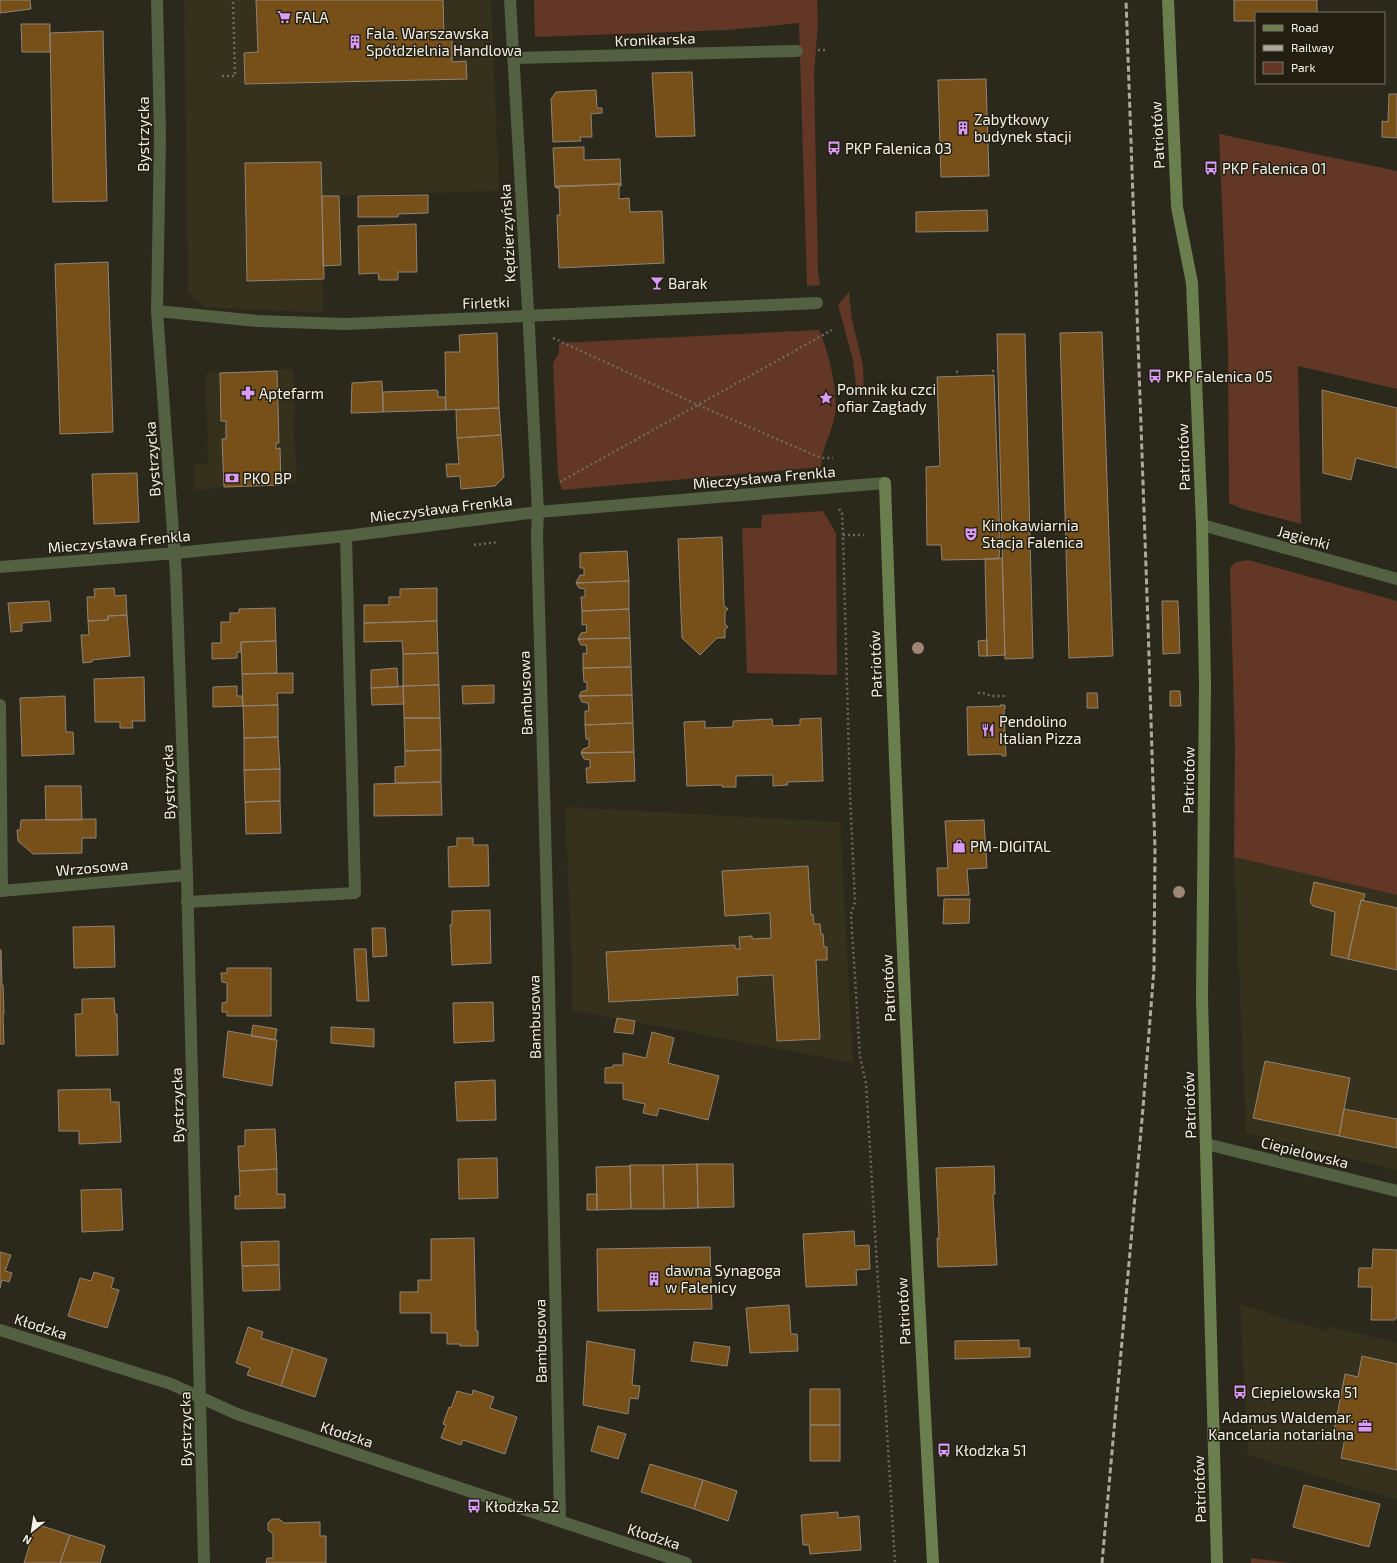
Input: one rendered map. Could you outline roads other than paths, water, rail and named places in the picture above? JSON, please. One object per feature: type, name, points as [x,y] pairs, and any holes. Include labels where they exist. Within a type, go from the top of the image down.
[{"type":"main road","name":"Patriotów","points":[[1168,0],[1177,207],[1192,283],[1202,525],[1205,684],[1202,999],[1217,1563]]},
{"type":"main road","name":"Patriotów","points":[[885,483],[895,781],[918,1306],[933,1563]]},
{"type":"street","name":"Bystrzycka","points":[[157,0],[160,136],[158,311],[176,553],[188,902],[204,1563]]},
{"type":"street","name":"Kędzierzyńska","points":[[510,0],[529,322],[538,512]]},
{"type":"street","name":"Kronikarska","points":[[514,58],[797,51]]},
{"type":"street","name":"Firletki","points":[[158,311],[257,321],[346,324],[529,322],[817,303]]},
{"type":"street","name":"Mieczysława Frenkla","points":[[0,568],[176,553],[346,536],[538,512],[885,483]]},
{"type":"street","name":"Bambusowa","points":[[538,512],[536,535],[549,945],[560,1521]]},
{"type":"street","name":"Jagienki","points":[[1202,525],[1397,579]]},
{"type":"street","points":[[188,902],[356,893],[346,536]]},
{"type":"street","points":[[0,705],[1,891]]},
{"type":"street","name":"Wrzosowa","points":[[1,891],[187,875]]},
{"type":"street","name":"Ciepielowska","points":[[1206,1144],[1397,1191]]},
{"type":"street","name":"Kłodzka","points":[[0,1330],[171,1384],[237,1414],[686,1563]]},
{"type":"railway","points":[[1102,1563],[1154,969],[1155,849],[1126,0]]},
{"type":"place","name":"FALA","points":[[284,17]]},
{"type":"place","name":"Fala. Warszawska Spółdzielnia Handlowa","points":[[355,42]]},
{"type":"place","name":"Zabytkowy budynek stacji","points":[[963,128]]},
{"type":"place","name":"PKP Falenica 03","points":[[834,148]]},
{"type":"place","name":"PKP Falenica 01","points":[[1211,168]]},
{"type":"place","name":"Barak","points":[[657,283]]},
{"type":"place","name":"PKP Falenica 05","points":[[1155,376]]},
{"type":"place","name":"Aptefarm","points":[[248,393]]},
{"type":"place","name":"Pomnik ku czci ofiar Zagłady","points":[[826,398]]},
{"type":"place","name":"PKO BP","points":[[232,478]]},
{"type":"place","name":"Kinokawiarnia Stacja Falenica","points":[[971,534]]},
{"type":"place","name":"Pendolino Italian Pizza","points":[[988,730]]},
{"type":"place","name":"PM-DIGITAL","points":[[959,846]]},
{"type":"place","name":"dawna Synagoga w Falenicy","points":[[654,1279]]},
{"type":"place","name":"Ciepielowska 51","points":[[1240,1392]]},
{"type":"place","name":"Adamus Waldemar. Kancelaria notarialna","points":[[1365,1426]]},
{"type":"place","name":"Kłodzka 51","points":[[944,1450]]},
{"type":"place","name":"Kłodzka 52","points":[[474,1506]]}]
